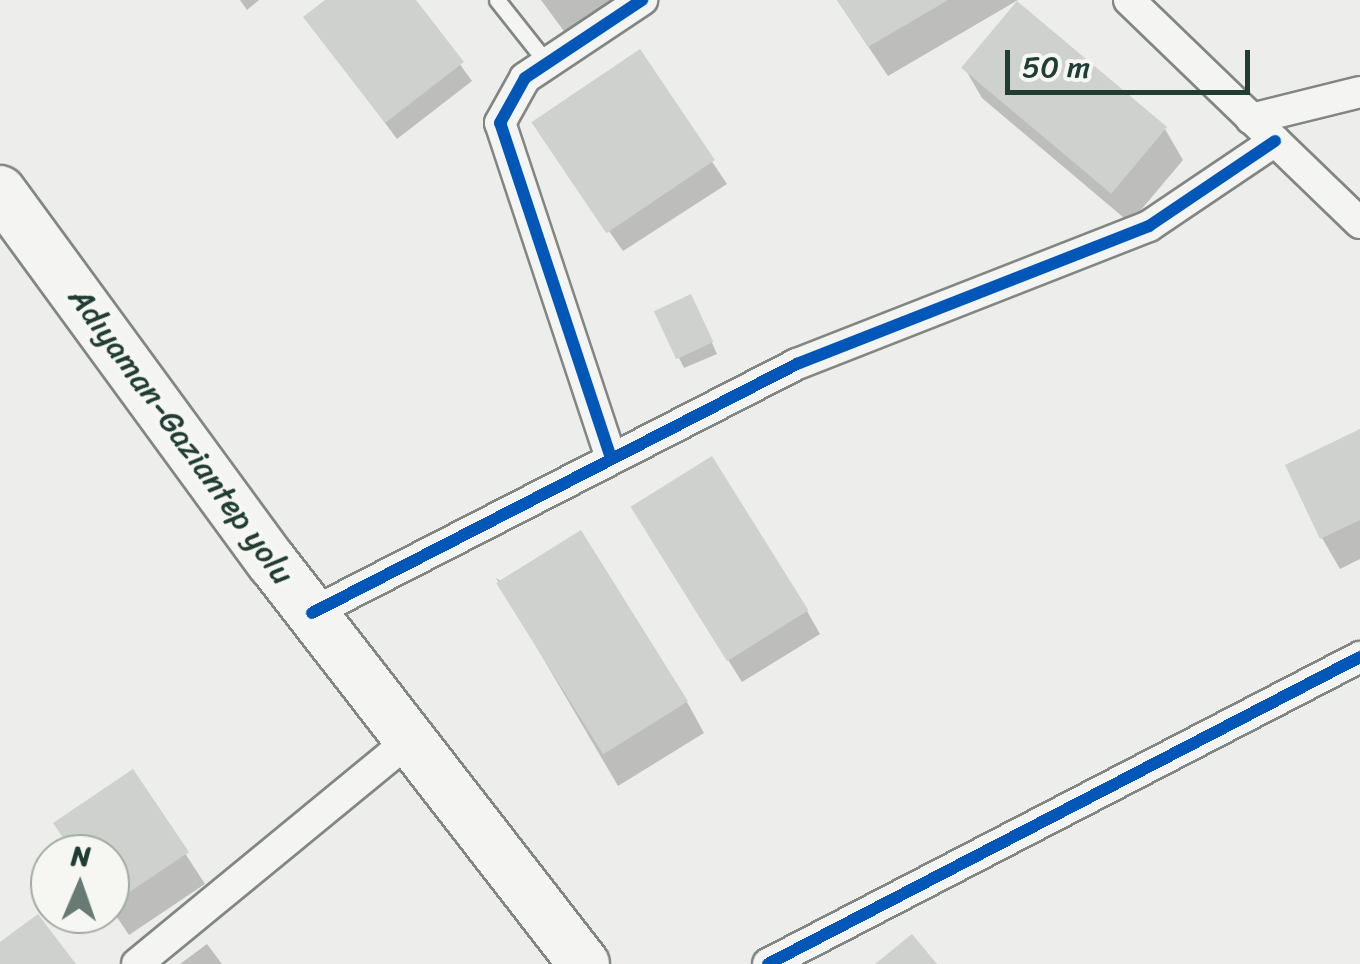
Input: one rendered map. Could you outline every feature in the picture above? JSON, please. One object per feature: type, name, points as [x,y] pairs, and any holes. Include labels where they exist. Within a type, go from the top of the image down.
[{"type":"main road","name":"Adıyaman-Gaziantep yolu","points":[[0,191],[312,613],[584,964]]},
{"type":"street","points":[[611,458],[500,124],[525,78],[642,0]]},
{"type":"street","points":[[1129,0],[1360,222]]},
{"type":"street","points":[[1250,119],[1360,92]]},
{"type":"street","points":[[312,613],[796,364],[1149,226],[1275,141]]},
{"type":"street","points":[[768,964],[1360,656]]},
{"type":"street","points":[[138,964],[410,740]]},
{"type":"lane","points":[[498,0],[546,63]]},
{"type":"building","points":[[325,0],[416,0],[464,62],[385,123],[303,17]]},
{"type":"building","points":[[837,0],[948,0],[868,47]]},
{"type":"building","points":[[1017,1],[1167,127],[1111,194],[961,68]]},
{"type":"building","points":[[640,49],[715,160],[606,233],[531,122]]},
{"type":"building","points":[[691,294],[713,342],[676,359],[654,311]]},
{"type":"building","points":[[1360,429],[1360,520],[1320,539],[1285,465]]},
{"type":"building","points":[[712,456],[808,610],[727,661],[631,507]]},
{"type":"building","points":[[581,530],[688,701],[603,754],[496,583]]},
{"type":"building","points":[[133,769],[189,852],[130,892],[130,834],[60,834],[53,823]]},
{"type":"building","points":[[30,920],[30,934],[53,934],[76,964],[0,964],[0,942]]},
{"type":"building","points":[[912,934],[937,964],[875,964]]},
{"type":"cycle path","points":[[611,458],[500,123],[525,78],[642,0]]},
{"type":"cycle path","points":[[312,613],[797,364],[1149,226],[1275,141]]},
{"type":"cycle path","points":[[768,964],[1360,657]]}]
